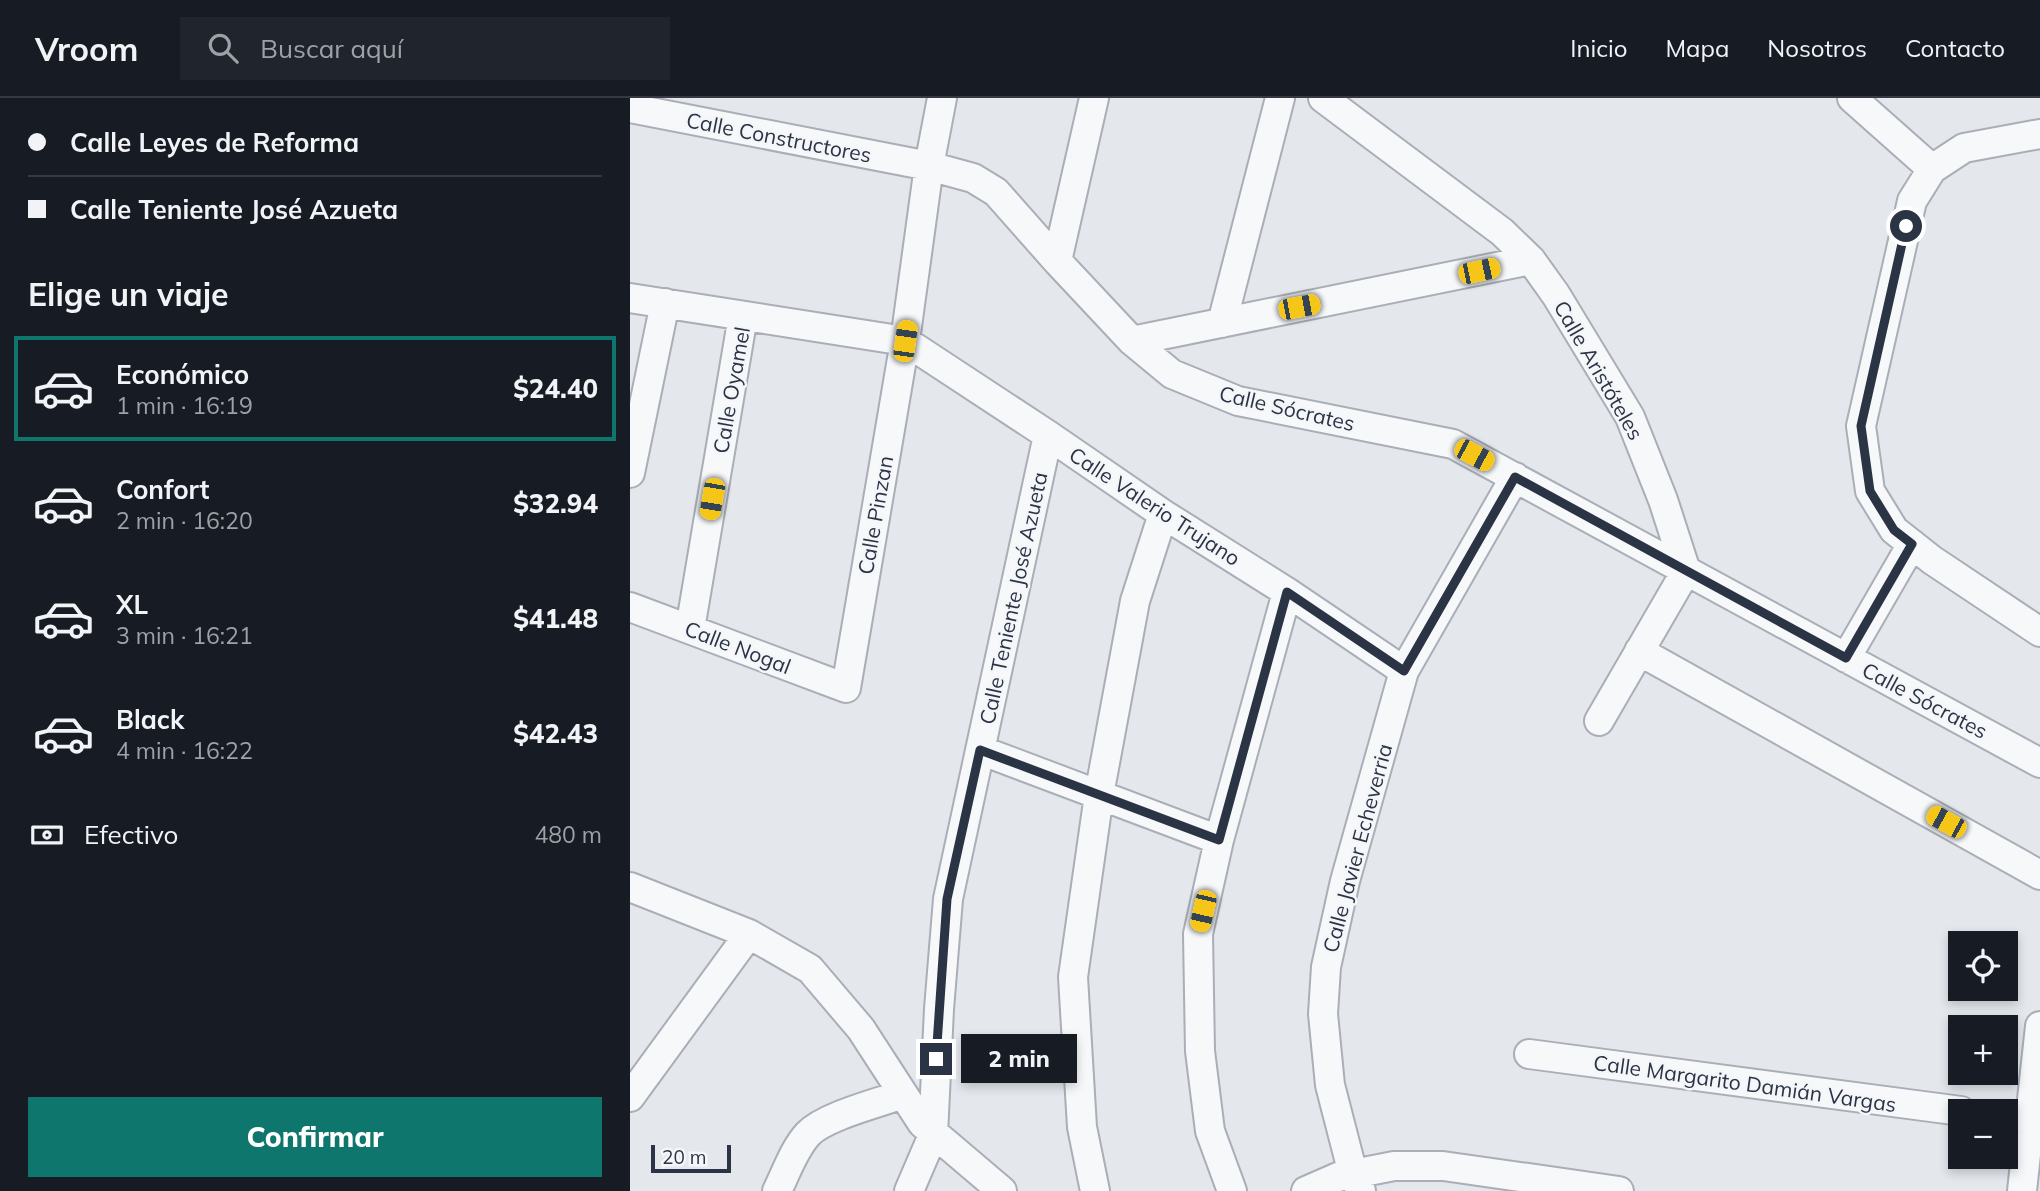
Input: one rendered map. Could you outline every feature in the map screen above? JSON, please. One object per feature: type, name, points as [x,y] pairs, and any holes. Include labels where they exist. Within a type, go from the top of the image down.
[{"type":"street","name":"Calle Pinzan","points":[[846,688],[905,341],[929,166],[942,98]]},
{"type":"street","points":[[1057,261],[1094,98]]},
{"type":"street","points":[[1222,323],[1280,98]]},
{"type":"street","name":"Calle Aristóteles","points":[[1323,98],[1502,232],[1531,260],[1556,295],[1630,417],[1663,500],[1686,571]]},
{"type":"street","points":[[1852,98],[1932,169]]},
{"type":"street","name":"Calle Constructores","points":[[630,108],[929,166]]},
{"type":"street","points":[[2040,134],[1964,148],[1932,169],[1912,201],[1861,426],[1870,491],[1894,530],[1932,560],[2040,632]]},
{"type":"street","name":"Calle Sócrates","points":[[929,166],[973,178],[996,192],[1132,341],[1172,374],[1238,401],[1453,444],[2040,763]]},
{"type":"street","points":[[1132,341],[1531,260]]},
{"type":"street","points":[[630,298],[905,341]]},
{"type":"street","points":[[630,473],[665,303]]},
{"type":"street","name":"Calle Oyamel","points":[[690,629],[743,316]]},
{"type":"street","name":"Calle Valerio Trujano","points":[[905,341],[1404,671]]},
{"type":"street","name":"Calle Teniente José Azueta","points":[[933,1135],[947,899],[1048,435]]},
{"type":"street","points":[[1404,671],[1515,477]]},
{"type":"street","points":[[1095,1191],[1082,1127],[1073,977],[1099,795],[1135,601],[1163,514]]},
{"type":"street","points":[[1846,658],[1912,544]]},
{"type":"street","points":[[1599,721],[1686,571]]},
{"type":"street","points":[[1232,1191],[1210,1131],[1200,1051],[1198,934],[1219,840],[1287,592]]},
{"type":"street","name":"Calle Nogal","points":[[630,607],[846,688]]},
{"type":"street","points":[[1639,651],[2040,875]]},
{"type":"street","name":"Calle Javier Echeverria","points":[[1357,1182],[1330,1085],[1323,1014],[1326,967],[1345,881],[1404,671]]},
{"type":"street","points":[[980,750],[1219,840]]},
{"type":"street","points":[[630,887],[749,934],[810,969],[861,1029],[922,1123],[1002,1191]]},
{"type":"street","points":[[630,1097],[749,934]]},
{"type":"street","points":[[2022,1191],[2018,1119],[2040,1026]]},
{"type":"street","name":"Calle Margarito Damián Vargas","points":[[1529,1054],[1948,1109]]},
{"type":"street","points":[[777,1191],[809,1133],[828,1120],[903,1094]]},
{"type":"street","points":[[909,1191],[933,1135]]},
{"type":"street","points":[[1306,1191],[1338,1177],[1357,1182],[1394,1166],[1443,1166],[1500,1182],[1619,1191]]},
{"type":"route","points":[[936,1059],[947,899],[980,750],[1219,840],[1287,592],[1404,671],[1515,477],[1846,658],[1912,544],[1894,530],[1870,491],[1861,426],[1906,226]]}]
